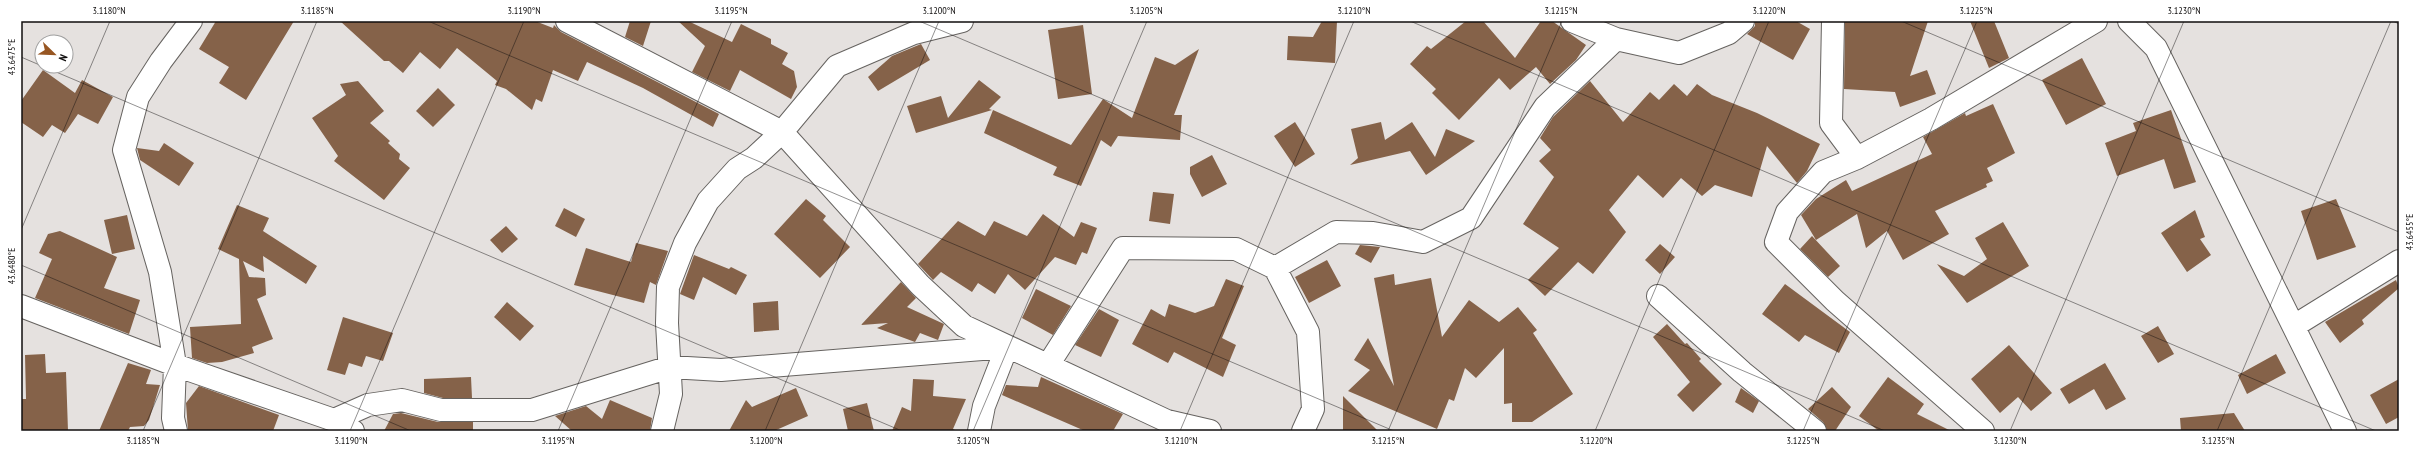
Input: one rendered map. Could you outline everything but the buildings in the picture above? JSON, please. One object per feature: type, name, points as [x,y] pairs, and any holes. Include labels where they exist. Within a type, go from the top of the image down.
[{"type":"street","points":[[176,431],[173,418],[175,365],[160,272],[124,150],[138,97],[161,61],[191,21]]},
{"type":"street","points":[[567,21],[782,132],[920,285],[964,326],[1048,365],[1164,426],[1210,431]]},
{"type":"street","points":[[662,431],[671,394],[667,323],[668,287],[685,243],[708,201],[737,169],[754,158],[782,132],[837,66],[914,33],[962,21]]},
{"type":"street","points":[[1572,21],[1616,39],[1679,53],[1729,33],[1743,21]]},
{"type":"street","points":[[1833,21],[1831,123],[1857,158]]},
{"type":"street","points":[[1983,431],[1834,301],[1776,242],[1787,212],[1823,172],[1857,158],[1931,119],[2096,21]]},
{"type":"street","points":[[2129,21],[2156,48],[2345,431]]},
{"type":"street","points":[[2154,21],[2156,48]]},
{"type":"street","points":[[1275,268],[1336,232],[1373,233],[1423,242],[1471,218],[1545,107],[1616,39]]},
{"type":"street","points":[[1048,365],[1124,248],[1236,249],[1275,268],[1308,332],[1313,409],[1304,431]]},
{"type":"street","points":[[2294,326],[2399,261]]},
{"type":"street","points":[[1658,296],[1742,372],[1815,431]]},
{"type":"street","points":[[21,306],[175,365],[343,426],[368,405],[402,400],[441,410],[532,410],[670,367],[721,370],[1008,347]]},
{"type":"street","points":[[979,431],[984,406],[1008,347]]}]
